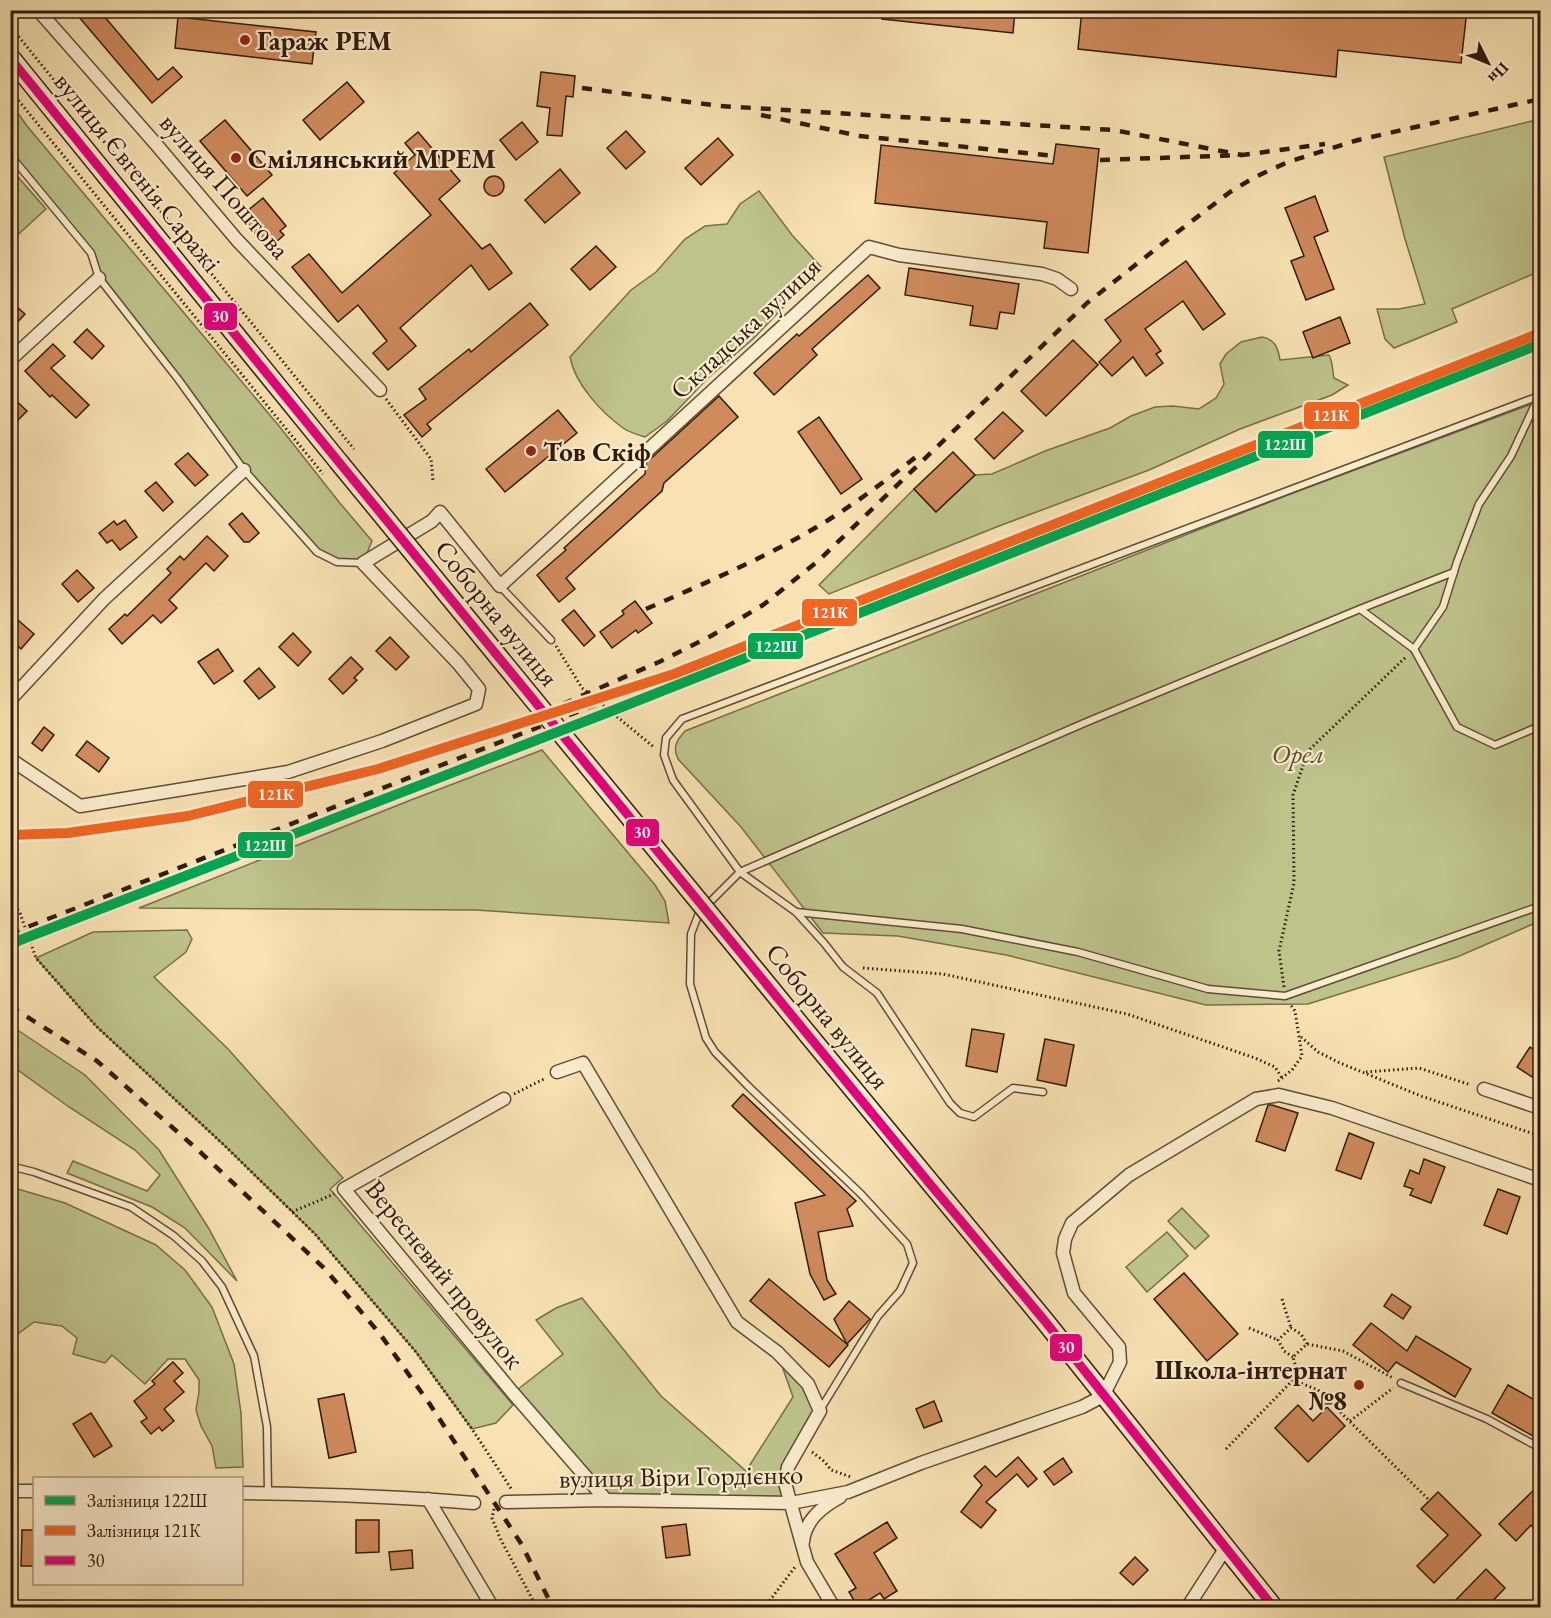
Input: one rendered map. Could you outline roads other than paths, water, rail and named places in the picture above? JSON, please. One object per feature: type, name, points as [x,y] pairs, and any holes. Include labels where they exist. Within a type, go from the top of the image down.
[{"type":"main road","name":"вулиця Євгенія Саражі","points":[[10,57],[338,461]]},
{"type":"main road","name":"Соборна вулиця","points":[[338,461],[1044,1320],[1274,1608]]},
{"type":"street","name":"вулиця Поштова","points":[[38,10],[155,142],[237,240],[380,390]]},
{"type":"street","name":"Складська вулиця","points":[[500,586],[869,247],[899,255],[1042,274],[1057,279],[1071,289]]},
{"type":"street","points":[[10,360],[99,278]]},
{"type":"street","points":[[10,700],[104,599],[244,470]]},
{"type":"street","points":[[10,759],[80,806],[288,772],[382,741],[476,705],[479,690],[458,663],[363,563],[432,521],[440,512],[500,586]]},
{"type":"street","points":[[557,1072],[583,1063],[737,1322],[777,1352],[808,1384],[820,1411],[788,1467],[785,1477],[786,1492],[807,1562],[835,1608]]},
{"type":"street","points":[[1484,1089],[1540,1108]]},
{"type":"street","points":[[1103,1396],[1120,1362],[1119,1347],[1074,1293],[1063,1253],[1065,1239],[1072,1223],[1129,1175],[1256,1099],[1279,1095],[1332,1108],[1540,1180]]},
{"type":"street","name":"Вересневий провулок","points":[[504,1099],[344,1189],[513,1394],[606,1500]]},
{"type":"street","name":"вулиця Віри Гордієнко","points":[[501,1503],[606,1500],[791,1503],[848,1492],[921,1463],[1082,1407],[1103,1396]]},
{"type":"street","points":[[10,1491],[33,1491]]},
{"type":"street","points":[[804,1551],[803,1538],[814,1516],[848,1492]]},
{"type":"street","points":[[243,1493],[428,1499],[474,1503]]},
{"type":"street","points":[[428,1499],[493,1608]]},
{"type":"street","points":[[1187,1608],[1225,1549]]},
{"type":"lane","points":[[10,155],[91,253],[99,278],[178,379],[244,470],[317,552],[337,562],[363,563]]},
{"type":"lane","points":[[1414,649],[1443,607],[1479,504],[1511,456],[1540,397]]},
{"type":"lane","points":[[1043,1092],[1013,1088],[974,1117],[960,1113],[950,1103],[877,993],[843,967],[796,912],[740,872],[673,780],[664,755],[666,738],[682,719],[1540,397]]},
{"type":"lane","points":[[820,1411],[878,1316],[900,1291],[913,1263],[907,1244],[900,1236],[861,1194],[748,1086],[715,1052],[706,1038],[690,984],[691,934],[699,913],[740,872],[1089,721],[1454,572]]},
{"type":"lane","points":[[500,586],[551,640]]},
{"type":"lane","points":[[1360,609],[1414,649],[1457,727],[1495,745],[1540,726]]},
{"type":"lane","points":[[796,912],[962,929],[1078,952],[1208,989],[1285,996],[1540,906]]},
{"type":"lane","points":[[10,1166],[34,1172],[131,1207],[174,1236],[202,1261],[222,1287],[254,1356],[267,1427],[268,1494]]},
{"type":"lane","points":[[1401,1383],[1487,1419],[1540,1448]]},
{"type":"railway","points":[[582,88],[720,106],[1114,130],[1242,155]]},
{"type":"railway","points":[[508,728],[659,662],[711,636],[763,605],[818,561],[1087,303],[1230,192],[1255,177],[1288,162],[1358,140],[1540,99]]},
{"type":"railway","points":[[761,115],[860,136],[1054,156]]},
{"type":"railway","points":[[1100,160],[1242,155],[1325,144]]},
{"type":"railway","points":[[646,609],[734,570],[799,537],[859,500],[921,453]]},
{"type":"railway","points":[[10,934],[674,674]]},
{"type":"railway","points":[[10,1006],[97,1061],[198,1150],[325,1269],[380,1334],[429,1403],[522,1545],[553,1608]]},
{"type":"rail line","name":"121К","points":[[10,835],[68,833],[188,816],[378,769],[674,674],[1540,333]]},
{"type":"rail line","name":"122Ш","points":[[10,944],[609,712],[1540,344]]},
{"type":"place","name":"Гараж РЕМ","points":[[245,40]]},
{"type":"place","name":"Смілянський МРЕМ","points":[[236,158]]},
{"type":"place","name":"Тов Скіф","points":[[531,451]]},
{"type":"place","name":"Школа-інтернат №8","points":[[1359,1385]]},
{"type":"park label","name":"Орел","points":[[1298,753]]}]
